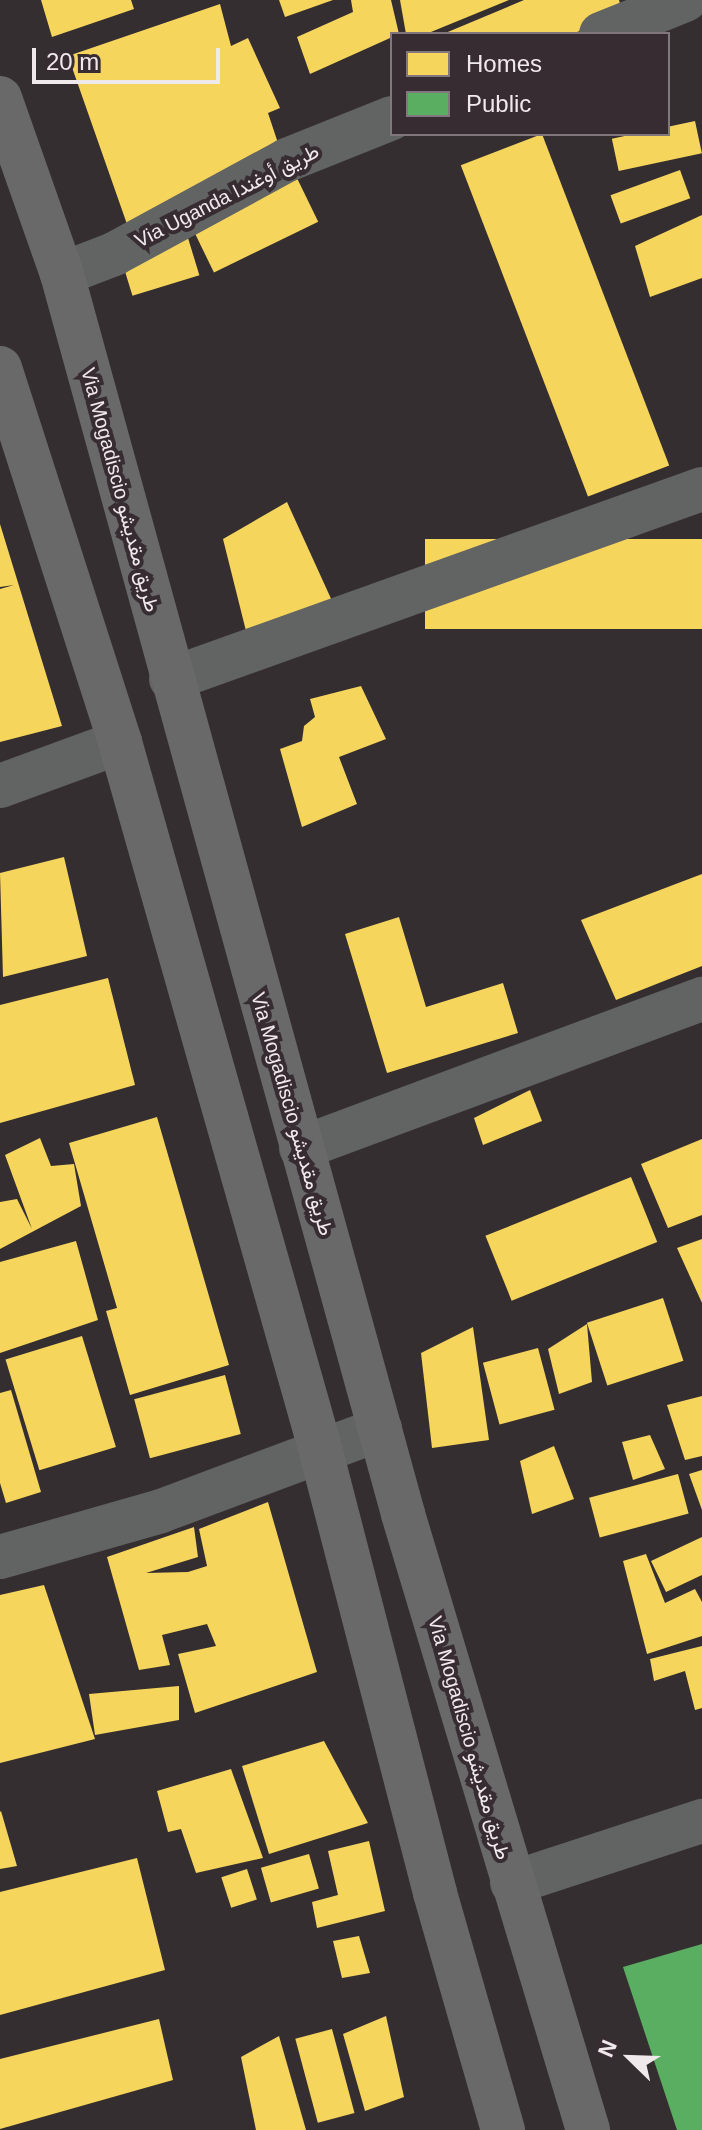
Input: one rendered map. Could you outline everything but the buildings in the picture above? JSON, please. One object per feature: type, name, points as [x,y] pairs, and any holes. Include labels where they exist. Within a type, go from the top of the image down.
[{"type":"highway","name":"Via Mogadiscio طريق مقديشو","points":[[0,98],[62,274],[171,679],[380,1429],[512,1883],[588,2130]]},
{"type":"highway","points":[[0,368],[120,742],[320,1448],[435,1893],[503,2130]]},
{"type":"street","points":[[606,32],[685,0]]},
{"type":"street","name":"Via Uganda طريق أوغندا","points":[[62,274],[114,254],[287,160],[390,119]]},
{"type":"street","points":[[171,679],[702,489]]},
{"type":"street","points":[[0,786],[120,742]]},
{"type":"street","points":[[301,1148],[702,999]]},
{"type":"street","points":[[0,1557],[161,1511],[320,1448],[380,1429]]},
{"type":"street","points":[[512,1883],[702,1821]]}]
